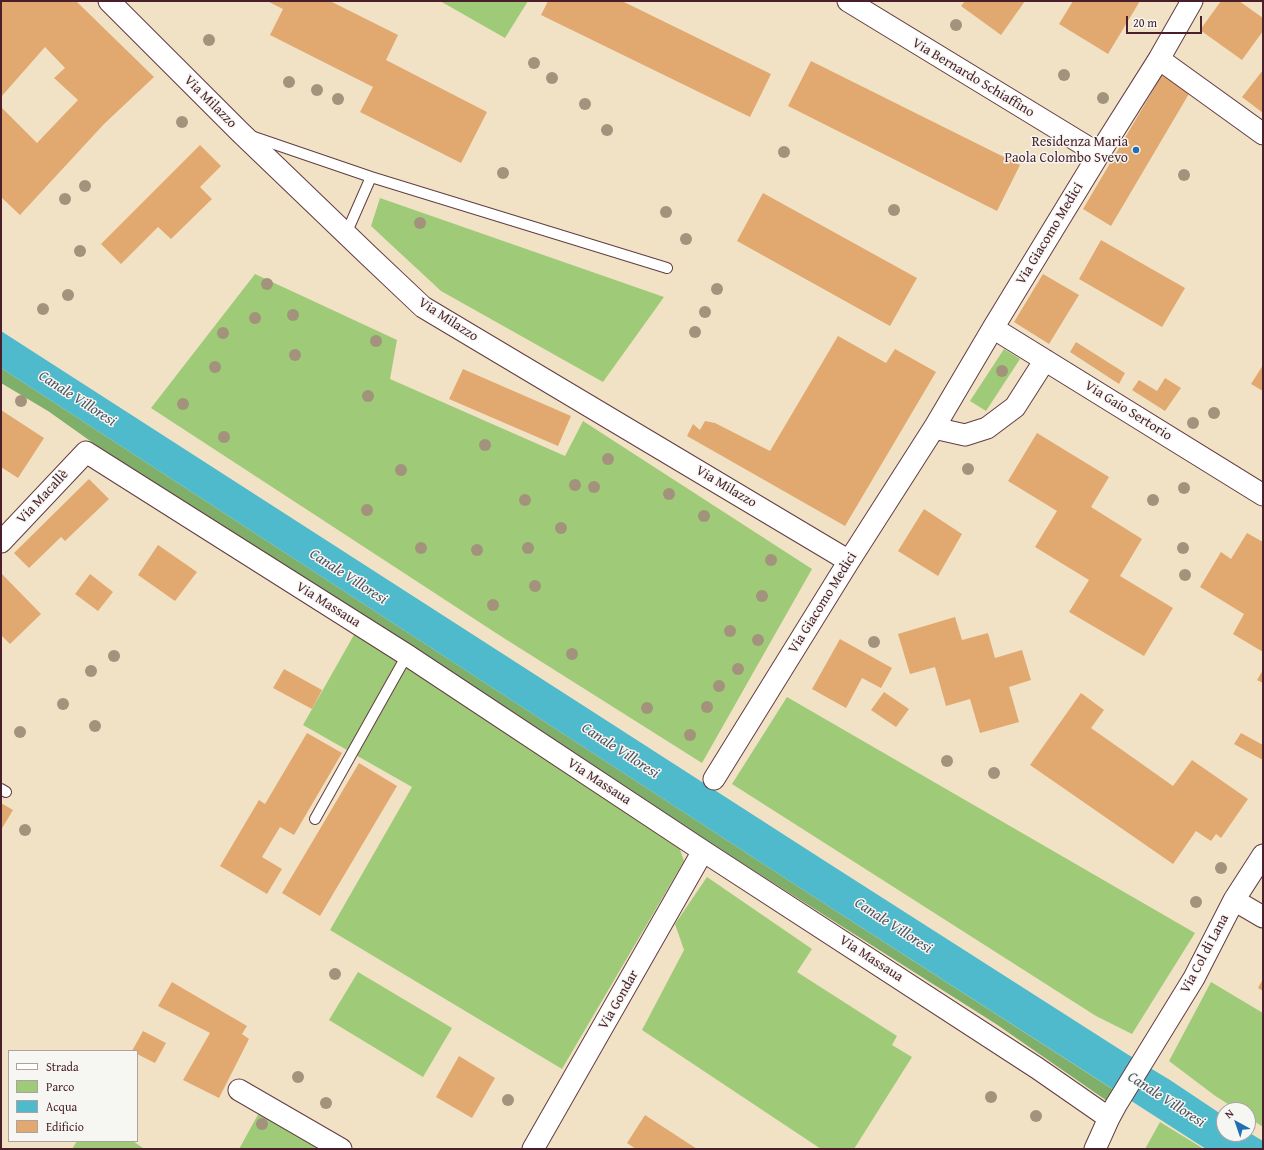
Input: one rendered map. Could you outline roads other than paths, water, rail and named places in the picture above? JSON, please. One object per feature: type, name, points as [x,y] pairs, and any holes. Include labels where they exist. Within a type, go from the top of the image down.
[{"type":"street","name":"Via Milazzo","points":[[109,1],[240,132],[423,307],[849,561]]},
{"type":"street","name":"Via Bernardo Schiaffino","points":[[848,1],[1099,154]]},
{"type":"street","name":"Via Giacomo Medici","points":[[714,780],[849,561],[934,428],[1099,154],[1159,59],[1192,1]]},
{"type":"street","points":[[1159,59],[1263,134]]},
{"type":"street","name":"Via Gaio Sertorio","points":[[993,328],[1263,495]]},
{"type":"street","points":[[934,428],[965,434],[987,428],[1015,407],[1045,360]]},
{"type":"street","name":"Via Macallè","points":[[1,542],[86,452]]},
{"type":"street","name":"Via Massaua","points":[[86,452],[407,655],[1037,1068],[1113,1111]]},
{"type":"street","name":"Via Gondar","points":[[533,1149],[704,851]]},
{"type":"street","name":"Via Col di Lana","points":[[1095,1149],[1113,1111],[1194,978],[1234,900],[1263,855]]},
{"type":"street","points":[[1234,900],[1263,917]]},
{"type":"street","points":[[239,1090],[341,1149]]},
{"type":"lane","points":[[240,132],[371,177],[667,268]]},
{"type":"lane","points":[[346,234],[371,177]]},
{"type":"lane","points":[[315,819],[407,655]]},
{"type":"water","name":"Canale Villoresi","points":[[1,331],[1216,1111],[1216,1142],[1256,1142],[1256,1137],[1263,1141],[1263,1149],[1206,1149],[811,895],[1,368]]},
{"type":"place","name":"Residenza Maria Paola Colombo Svevo","points":[[1136,150]]}]
